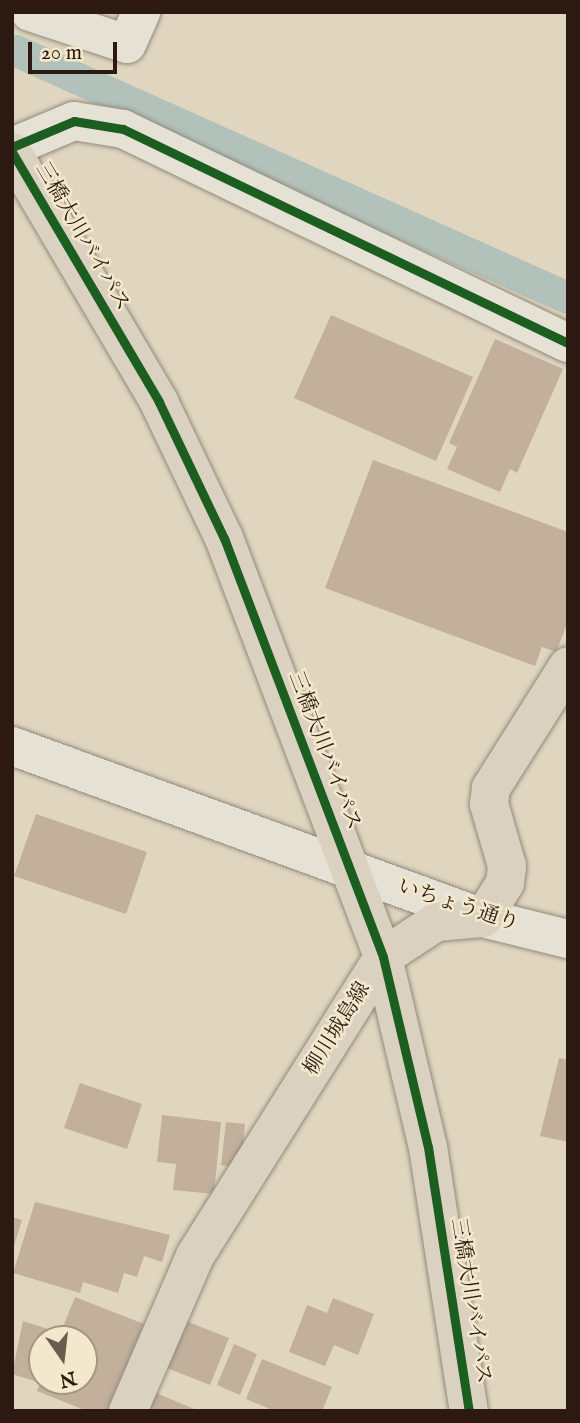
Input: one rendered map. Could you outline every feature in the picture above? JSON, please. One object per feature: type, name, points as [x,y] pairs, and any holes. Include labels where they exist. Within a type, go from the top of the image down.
[{"type":"main road","name":"三橋大川バイパス","points":[[12,150],[159,402],[224,538],[383,957],[428,1147],[469,1411]]},
{"type":"main road","points":[[483,918],[505,883],[507,866],[489,804],[492,788],[568,666]]},
{"type":"main road","name":"柳川城島線","points":[[128,1411],[195,1255],[383,957],[436,922],[483,918]]},
{"type":"street","points":[[30,12],[127,44],[141,12]]},
{"type":"street","points":[[12,150],[74,121],[123,130],[568,343]]},
{"type":"street","name":"いちょう通り","points":[[12,746],[483,918],[568,939]]},
{"type":"building","points":[[331,315],[473,377],[436,461],[294,398]]},
{"type":"building","points":[[495,339],[563,369],[517,473],[510,469],[500,492],[447,469],[457,447],[449,443]]},
{"type":"building","points":[[373,460],[568,532],[568,622],[556,652],[542,647],[535,666],[325,588]]},
{"type":"building","points":[[36,814],[147,852],[126,914],[14,876]]},
{"type":"building","points":[[559,1058],[568,1060],[568,1142],[540,1136]]},
{"type":"building","points":[[80,1083],[142,1104],[127,1149],[64,1128]]},
{"type":"building","points":[[162,1115],[221,1122],[214,1194],[173,1190],[176,1164],[157,1162]]},
{"type":"building","points":[[226,1122],[245,1124],[241,1168],[221,1165]]},
{"type":"building","points":[[35,1202],[170,1235],[162,1262],[144,1256],[137,1277],[124,1273],[118,1293],[83,1282],[80,1293],[13,1273]]},
{"type":"building","points":[[12,1217],[22,1220],[13,1249],[12,1249]]},
{"type":"building","points":[[75,1297],[144,1324],[109,1411],[87,1411],[47,1395],[98,1395],[98,1325],[64,1325]]},
{"type":"building","points":[[333,1298],[374,1314],[358,1355],[334,1345],[325,1366],[289,1352],[307,1305],[327,1313]]},
{"type":"building","points":[[181,1319],[229,1338],[210,1385],[162,1366]]},
{"type":"building","points":[[23,1321],[35,1325],[28,1325],[28,1379],[12,1374]]},
{"type":"building","points":[[234,1344],[257,1354],[240,1395],[217,1385]]},
{"type":"building","points":[[262,1359],[332,1387],[322,1411],[275,1411],[246,1399]]},
{"type":"building","points":[[156,1393],[199,1411],[149,1411]]},
{"type":"waterway","points":[[16,51],[568,298]]},
{"type":"cycle path","points":[[12,147],[74,121],[123,129],[568,343]]},
{"type":"cycle path","points":[[12,152],[159,402],[224,538],[383,957],[428,1147],[469,1411]]}]
